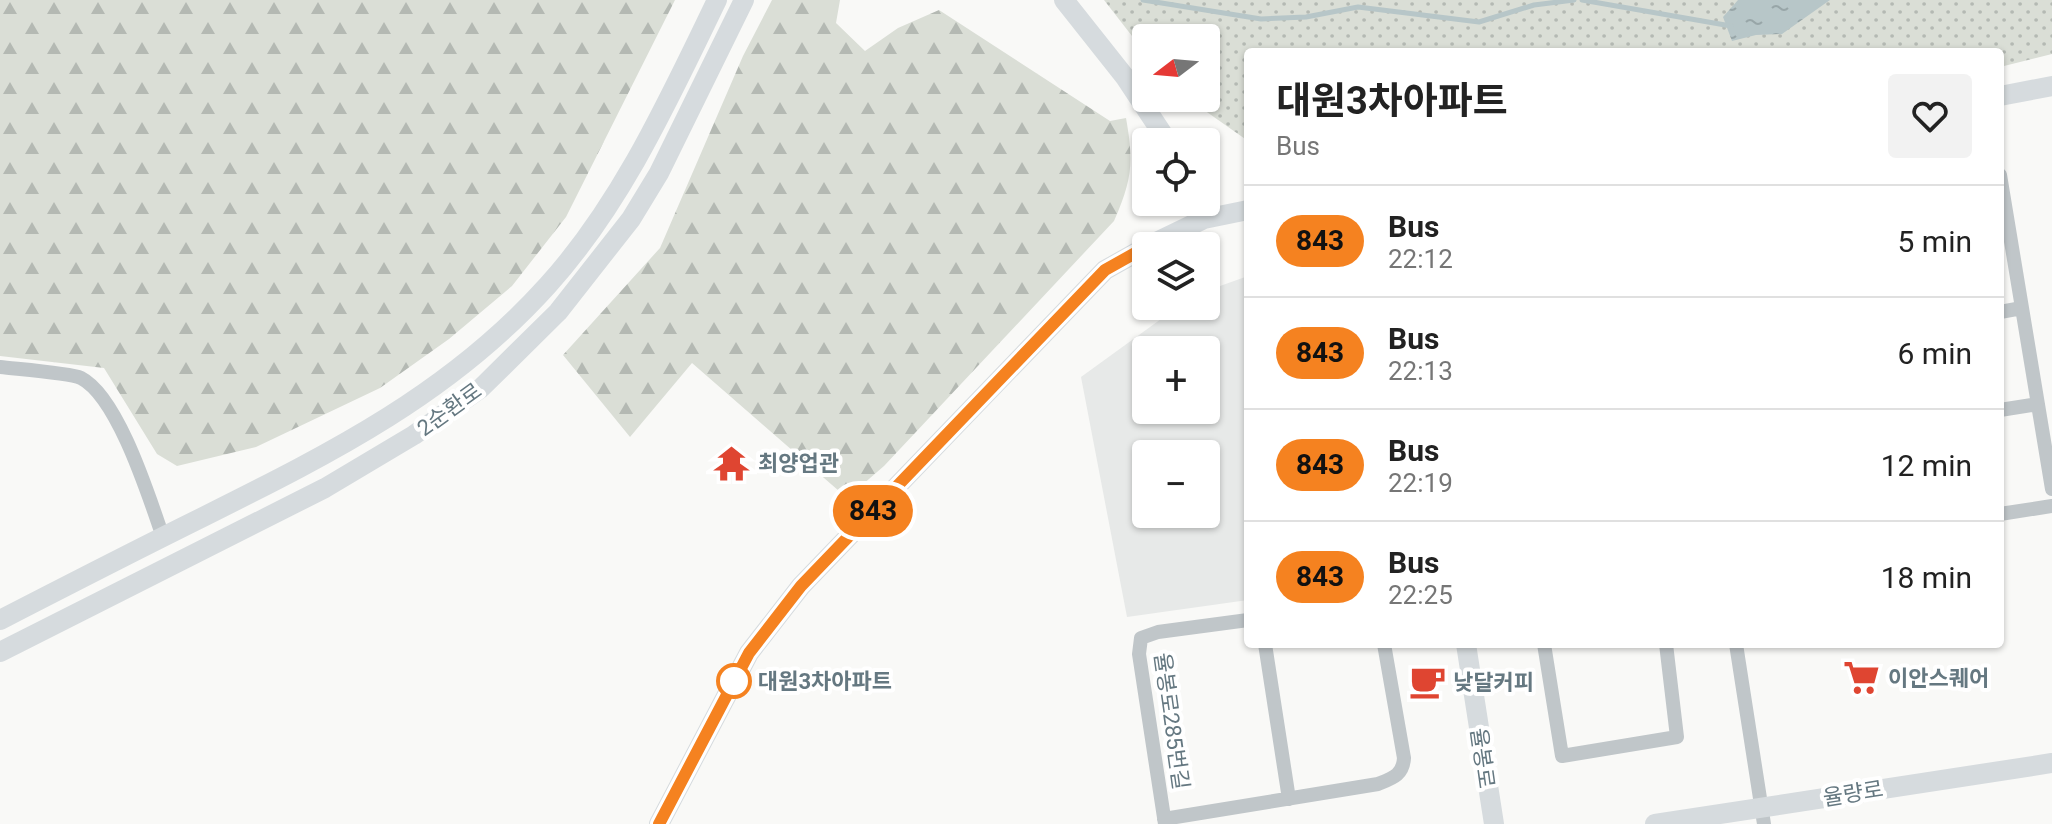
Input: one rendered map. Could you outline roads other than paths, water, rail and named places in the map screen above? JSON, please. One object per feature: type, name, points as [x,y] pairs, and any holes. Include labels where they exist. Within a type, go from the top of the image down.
[{"type":"street","name":"2순환로","points":[[0,620],[317,460],[406,407],[464,366],[550,284],[587,236],[648,138],[717,0]]},
{"type":"street","name":"2순환로","points":[[0,652],[325,488],[414,435],[481,388],[558,312],[631,219],[659,173],[744,0]]},
{"type":"street","points":[[1064,0],[1125,77],[1159,128]]},
{"type":"street","points":[[2004,95],[2052,86]]},
{"type":"street","points":[[1220,210],[1244,210]]},
{"type":"street","points":[[1169,232],[1192,216]]},
{"type":"street","points":[[2004,219],[2052,489]]},
{"type":"street","points":[[659,824],[749,653],[817,568],[1105,270],[1132,255]]},
{"type":"street","points":[[2004,311],[2022,308]]},
{"type":"street","points":[[0,367],[80,377],[104,398],[128,446],[163,537]]},
{"type":"street","points":[[2004,409],[2038,404]]},
{"type":"street","points":[[2004,513],[2052,506]]},
{"type":"street","name":"율봉로285번길","points":[[1164,822],[1139,654],[1141,638],[1158,632],[1244,621]]},
{"type":"street","points":[[1266,648],[1289,799]]},
{"type":"street","points":[[1164,822],[1378,784],[1397,776],[1403,769],[1404,758],[1385,648]]},
{"type":"street","name":"율봉로","points":[[1467,648],[1494,824]]},
{"type":"street","points":[[1545,648],[1562,756],[1677,737],[1666,648]]},
{"type":"street","points":[[1737,648],[1763,816]]},
{"type":"street","name":"율량로","points":[[1655,824],[1763,816],[2052,763]]},
{"type":"street","points":[[674,824],[682,778]]},
{"type":"water","points":[[1738,0],[1830,0],[1782,34],[1756,35],[1732,41],[1723,17]]},
{"type":"waterway","points":[[1143,0],[1261,19],[1306,17],[1358,7],[1479,22],[1534,5],[1574,0]]},
{"type":"waterway","points":[[1582,0],[1731,26]]},
{"type":"place","name":"최양업관","points":[[732,463]]},
{"type":"place","name":"이안스퀘어","points":[[1862,678]]},
{"type":"place","name":"대원3차아파트","points":[[734,681]]},
{"type":"place","name":"낮달커피","points":[[1427,682]]}]
